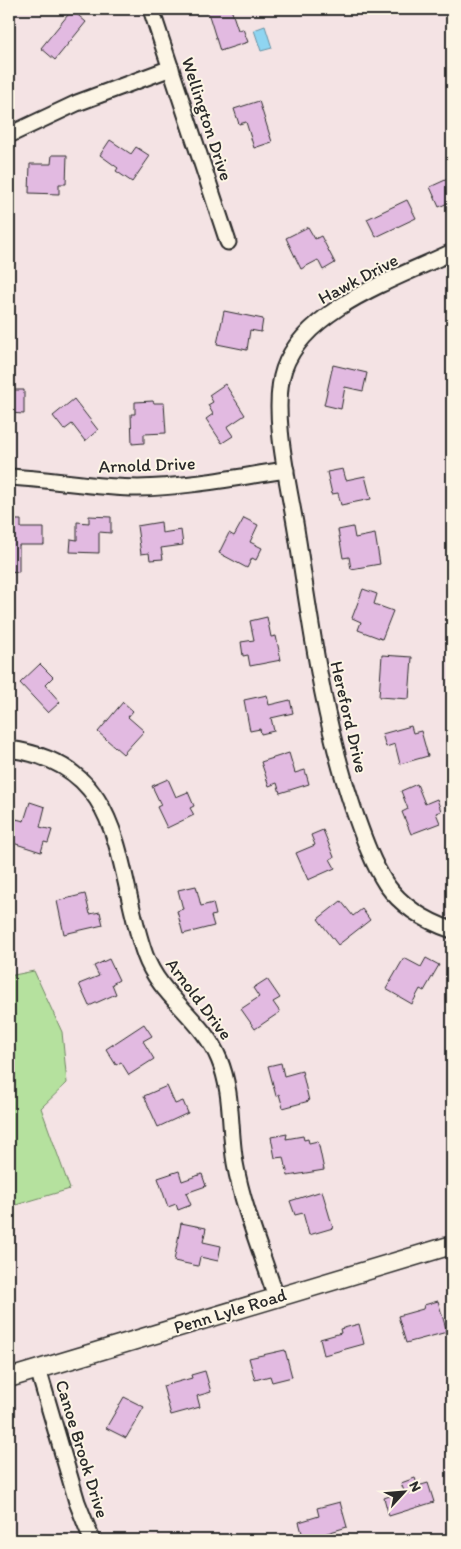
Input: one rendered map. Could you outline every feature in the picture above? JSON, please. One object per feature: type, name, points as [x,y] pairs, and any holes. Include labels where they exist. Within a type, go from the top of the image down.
[{"type":"street","name":"Wellington Drive","points":[[151,9],[228,242]]},
{"type":"street","points":[[9,135],[101,93],[171,68]]},
{"type":"street","name":"Hawk Drive","points":[[286,470],[279,407],[283,370],[291,353],[319,320],[339,306],[452,252]]},
{"type":"street","name":"Arnold Drive","points":[[9,477],[103,487],[139,488],[184,486],[286,470]]},
{"type":"street","name":"Hereford Drive","points":[[286,470],[322,695],[332,738],[360,826],[378,870],[387,886],[417,914],[452,930]]},
{"type":"street","name":"Arnold Drive","points":[[9,749],[50,760],[71,772],[87,787],[110,821],[117,841],[145,954],[153,972],[165,991],[197,1024],[219,1059],[226,1080],[235,1165],[276,1297]]},
{"type":"street","name":"Penn Lyle Road","points":[[9,1378],[452,1245]]},
{"type":"street","name":"Canoe Brook Drive","points":[[38,1369],[77,1502],[92,1540]]},
{"type":"green space","points":[[34,971],[62,1032],[67,1083],[41,1108],[70,1189],[9,1207],[9,976]]},
{"type":"water","points":[[265,26],[272,48],[261,51],[254,30]]},
{"type":"building","points":[[207,9],[231,9],[238,30],[243,29],[248,42],[220,51]]},
{"type":"building","points":[[72,10],[86,22],[55,60],[41,48]]},
{"type":"building","points":[[259,101],[272,142],[254,148],[246,122],[239,124],[234,109]]},
{"type":"building","points":[[110,140],[131,154],[136,147],[150,156],[132,182],[116,171],[118,168],[100,155]]},
{"type":"building","points":[[52,155],[67,155],[66,184],[59,184],[59,194],[29,193],[30,164],[51,164]]},
{"type":"building","points":[[452,177],[452,201],[439,207],[430,187]]},
{"type":"building","points":[[407,200],[416,218],[376,237],[367,219]]},
{"type":"building","points":[[308,227],[315,239],[321,236],[335,263],[323,270],[318,260],[301,269],[286,238]]},
{"type":"building","points":[[224,311],[263,319],[261,332],[250,330],[247,350],[217,344]]},
{"type":"building","points":[[333,365],[367,373],[363,391],[345,387],[341,409],[324,405]]},
{"type":"building","points":[[225,384],[245,415],[227,427],[233,436],[222,443],[206,419],[213,414],[208,405],[213,402],[209,395]]},
{"type":"building","points":[[9,390],[24,390],[24,414],[9,413]]},
{"type":"building","points":[[74,399],[98,430],[85,441],[72,424],[64,430],[53,416]]},
{"type":"building","points":[[153,401],[154,403],[164,403],[166,433],[144,434],[144,443],[132,444],[131,414],[135,414],[135,402]]},
{"type":"building","points":[[343,469],[346,480],[365,476],[371,499],[341,505],[338,493],[332,494],[327,472]]},
{"type":"building","points":[[89,516],[111,517],[111,533],[99,532],[99,553],[70,552],[71,539],[77,540],[77,522],[89,523]]},
{"type":"building","points":[[244,518],[258,525],[250,542],[262,548],[256,560],[252,558],[247,568],[219,553],[229,533],[234,536]]},
{"type":"building","points":[[9,520],[21,520],[21,528],[44,528],[44,545],[19,545],[19,572],[9,571]]},
{"type":"building","points":[[161,522],[162,533],[181,530],[183,545],[161,548],[163,559],[150,560],[149,553],[141,554],[137,526]]},
{"type":"building","points":[[353,527],[355,538],[375,534],[380,564],[351,569],[349,557],[343,558],[338,530]]},
{"type":"building","points":[[363,589],[377,594],[374,604],[393,611],[382,639],[358,630],[361,622],[352,618]]},
{"type":"building","points":[[267,617],[271,637],[276,636],[281,660],[250,666],[248,655],[243,656],[241,642],[254,640],[250,621]]},
{"type":"building","points":[[382,655],[412,657],[409,699],[379,697]]},
{"type":"building","points":[[40,664],[53,677],[45,685],[60,702],[48,713],[20,683]]},
{"type":"building","points":[[267,695],[269,705],[290,700],[293,713],[271,718],[274,731],[261,734],[260,729],[250,731],[244,700]]},
{"type":"building","points":[[123,702],[133,711],[128,717],[144,731],[123,754],[98,732]]},
{"type":"building","points":[[411,726],[413,733],[421,731],[428,756],[400,764],[395,744],[386,747],[382,734]]},
{"type":"building","points":[[289,753],[295,773],[305,770],[309,784],[280,793],[277,783],[269,786],[261,762]]},
{"type":"building","points":[[168,779],[176,797],[188,792],[194,806],[190,808],[194,815],[167,828],[157,807],[161,805],[152,786]]},
{"type":"building","points":[[417,784],[425,804],[437,799],[441,811],[436,813],[440,823],[411,834],[402,812],[408,809],[401,791]]},
{"type":"building","points":[[30,802],[45,807],[40,827],[52,830],[48,843],[44,842],[41,852],[10,842],[16,819],[24,821]]},
{"type":"building","points":[[323,830],[334,857],[330,859],[335,868],[308,880],[296,853],[315,845],[311,835]]},
{"type":"building","points":[[196,886],[201,906],[213,903],[216,915],[211,916],[214,926],[183,934],[177,911],[183,909],[178,890]]},
{"type":"building","points":[[85,894],[90,914],[100,912],[103,925],[64,934],[57,901]]},
{"type":"building","points":[[341,901],[353,916],[362,909],[370,920],[338,945],[318,919]]},
{"type":"building","points":[[404,958],[421,967],[426,958],[439,965],[424,991],[420,989],[412,1004],[386,989]]},
{"type":"building","points":[[109,959],[119,980],[112,984],[116,994],[89,1006],[79,984],[99,976],[94,966]]},
{"type":"building","points":[[267,979],[280,998],[273,1002],[280,1012],[255,1029],[241,1009],[259,997],[253,988]]},
{"type":"building","points":[[144,1024],[152,1036],[143,1041],[154,1059],[129,1075],[121,1062],[116,1065],[106,1049]]},
{"type":"building","points":[[281,1063],[284,1076],[302,1071],[309,1101],[283,1108],[279,1094],[276,1096],[268,1066]]},
{"type":"building","points":[[167,1086],[175,1104],[183,1101],[188,1113],[158,1127],[144,1096]]},
{"type":"building","points":[[287,1134],[286,1139],[303,1136],[304,1140],[308,1139],[309,1143],[318,1141],[324,1170],[288,1176],[284,1157],[275,1158],[271,1137]]},
{"type":"building","points":[[179,1171],[182,1181],[202,1174],[206,1186],[186,1193],[191,1205],[178,1210],[176,1204],[168,1207],[158,1178]]},
{"type":"building","points":[[322,1191],[333,1228],[309,1235],[303,1213],[295,1215],[290,1201]]},
{"type":"building","points":[[181,1223],[206,1228],[203,1242],[221,1246],[218,1261],[200,1257],[198,1266],[174,1261]]},
{"type":"building","points":[[438,1301],[447,1332],[406,1343],[398,1316],[423,1309],[424,1305]]},
{"type":"building","points":[[359,1324],[364,1344],[324,1355],[320,1339],[341,1333],[340,1329]]},
{"type":"building","points":[[285,1350],[292,1377],[272,1382],[270,1376],[255,1380],[249,1358]]},
{"type":"building","points":[[205,1371],[211,1392],[197,1396],[200,1407],[171,1415],[163,1386],[192,1378],[191,1375]]},
{"type":"building","points":[[124,1397],[144,1407],[126,1438],[106,1428]]},
{"type":"building","points":[[415,1478],[418,1486],[428,1483],[434,1502],[389,1516],[384,1498],[404,1491],[401,1483]]},
{"type":"building","points":[[340,1502],[347,1527],[304,1540],[299,1522],[319,1516],[317,1508]]}]
